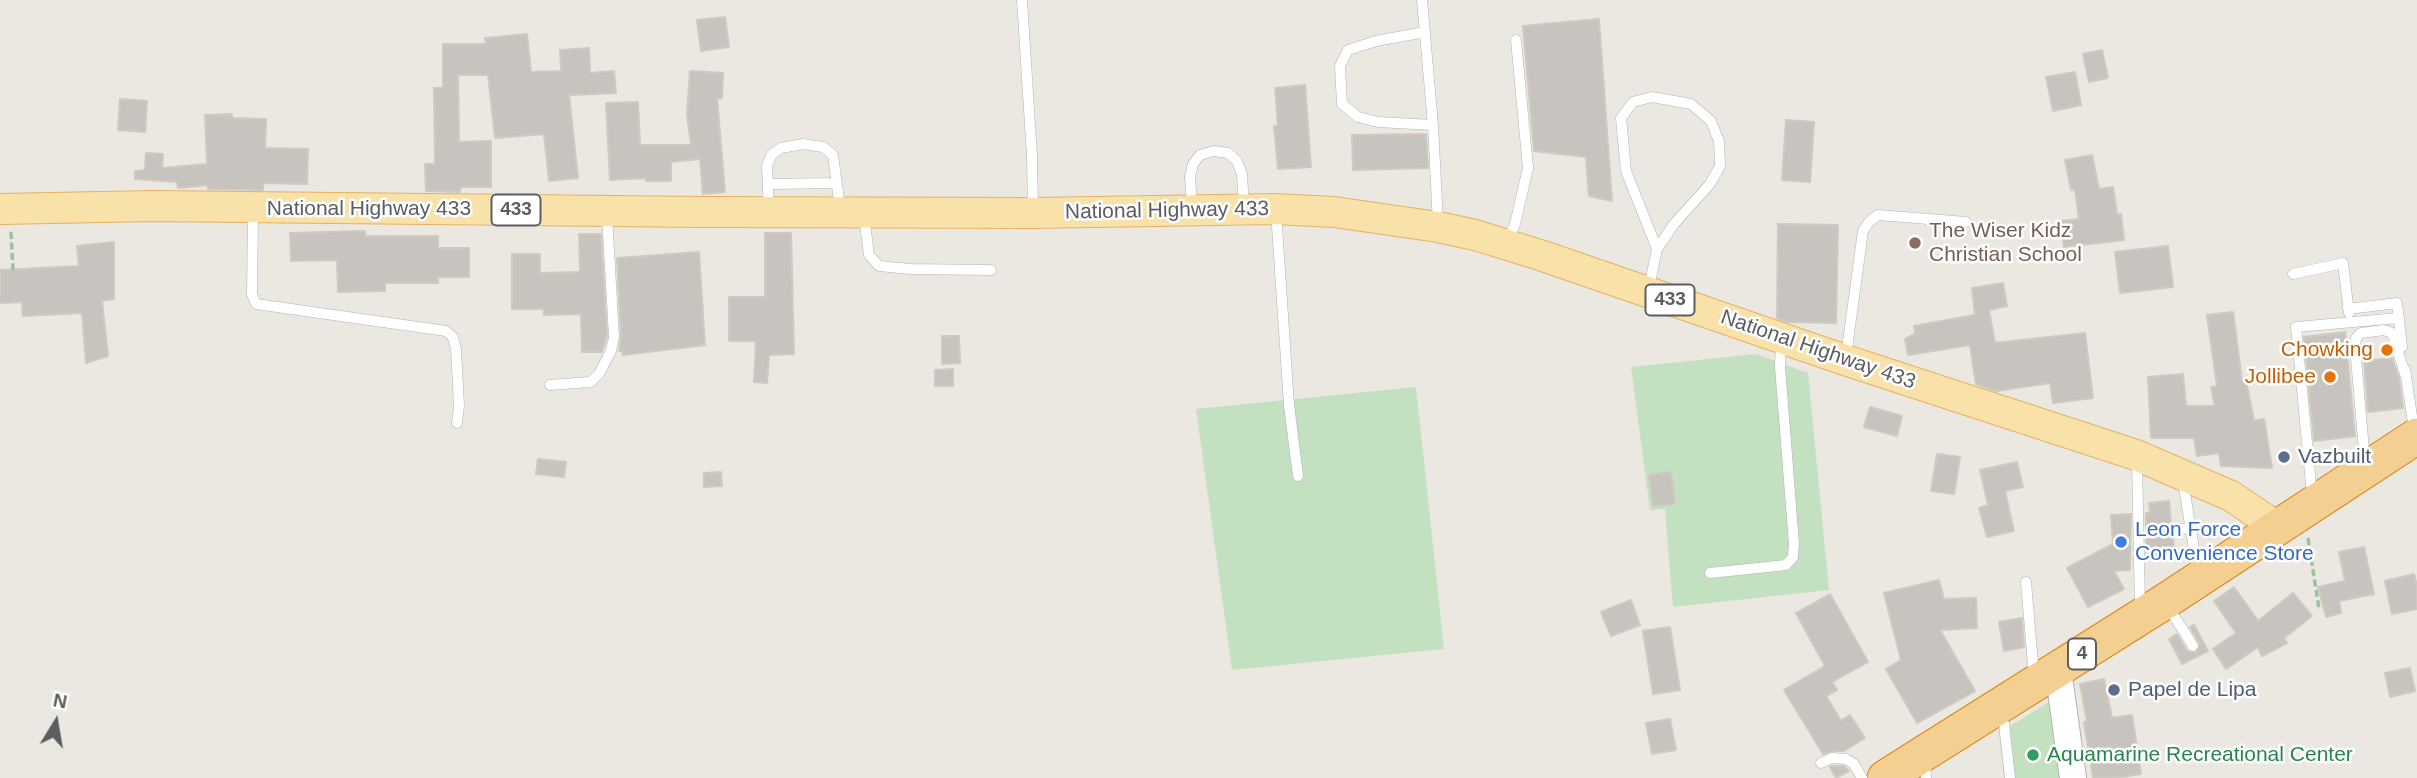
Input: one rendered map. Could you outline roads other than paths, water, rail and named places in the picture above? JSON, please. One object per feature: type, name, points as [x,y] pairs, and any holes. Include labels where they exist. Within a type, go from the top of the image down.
[{"type":"highway","name":"4","points":[[1885,778],[1926,765],[1997,708],[2416,438]]},
{"type":"main road","name":"National Highway 433","points":[[5,209],[153,206],[606,211],[769,197],[1033,213],[1244,209],[1334,212],[1438,228],[1506,244],[1845,360],[2136,455],[2231,496],[2298,513]]},
{"type":"street","points":[[2047,676],[2073,778]]},
{"type":"lane","points":[[1022,0],[1033,213]]},
{"type":"lane","points":[[1422,0],[1433,125],[1438,228]]},
{"type":"lane","points":[[1425,32],[1376,41],[1348,50],[1340,66],[1342,104],[1357,117],[1378,122],[1433,125]]},
{"type":"lane","points":[[1506,244],[1515,224],[1528,168],[1516,40]]},
{"type":"lane","points":[[1648,292],[1657,250],[1674,224],[1710,184],[1720,166],[1719,141],[1712,121],[1691,104],[1652,97],[1633,102],[1621,118],[1626,171],[1657,250]]},
{"type":"lane","points":[[769,197],[768,166],[772,154],[781,148],[803,144],[823,147],[833,155],[847,202],[869,255],[879,267],[991,270]]},
{"type":"lane","points":[[1193,210],[1190,177],[1193,164],[1200,155],[1214,151],[1228,153],[1237,160],[1242,174],[1244,209]]},
{"type":"lane","points":[[253,208],[252,283],[256,304],[446,331],[453,337],[456,349],[460,406],[457,423]]},
{"type":"lane","points":[[1275,209],[1289,405],[1298,476]]},
{"type":"lane","points":[[550,385],[590,382],[599,374],[611,351],[614,337],[606,211]]},
{"type":"lane","points":[[1845,360],[1863,231],[1868,222],[1878,215],[1966,222]]},
{"type":"lane","points":[[2293,274],[2343,263],[2350,323]]},
{"type":"lane","points":[[2348,309],[2397,303],[2416,438]]},
{"type":"lane","points":[[2298,513],[2308,468],[2296,327],[2399,318]]},
{"type":"lane","points":[[2365,469],[2356,338],[2361,333],[2384,330],[2392,333],[2405,374]]},
{"type":"lane","points":[[1710,573],[1786,565],[1793,557],[1780,366],[1782,338]]},
{"type":"lane","points":[[2136,455],[2140,533],[2152,609],[2193,646]]},
{"type":"lane","points":[[2182,475],[2199,577]]},
{"type":"lane","points":[[2172,530],[2190,528]]},
{"type":"lane","points":[[2140,533],[2151,532]]},
{"type":"lane","points":[[2026,582],[2047,676]]},
{"type":"lane","points":[[1997,708],[2004,724],[2011,778]]},
{"type":"lane","points":[[1822,763],[1832,758],[1846,759],[1854,764],[1862,778]]},
{"type":"place","name":"The Wiser Kidz Christian School","points":[[1915,243]]},
{"type":"place","name":"Chowking","points":[[2387,350]]},
{"type":"place","name":"Jollibee","points":[[2330,377]]},
{"type":"place","name":"Vazbuilt","points":[[2284,457]]},
{"type":"place","name":"Leon Force Convenience Store","points":[[2121,542]]},
{"type":"place","name":"Papel de Lipa","points":[[2114,690]]},
{"type":"place","name":"Aquamarine Recreational Center","points":[[2033,755]]}]
